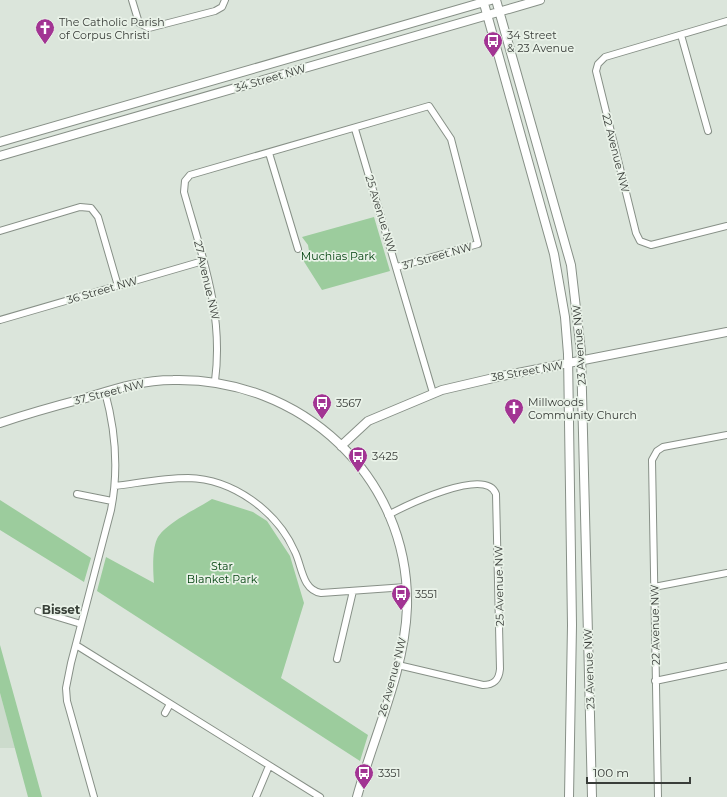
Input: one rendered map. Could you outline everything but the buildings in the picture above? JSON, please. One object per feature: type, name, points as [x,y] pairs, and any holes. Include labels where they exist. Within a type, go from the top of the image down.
[{"type":"main road","name":"23 Avenue NW","points":[[496,0],[571,265],[577,311],[581,361],[592,797]]},
{"type":"main road","name":"34 Street NW","points":[[0,156],[540,0]]},
{"type":"main road","name":"23 Avenue NW","points":[[486,1],[487,16],[554,254],[565,317],[568,364],[572,625],[569,797]]},
{"type":"main road","name":"34 Street NW","points":[[0,142],[486,1]]},
{"type":"main road","name":"38 Street NW","points":[[341,446],[368,421],[433,393],[479,380],[568,364],[727,332]]},
{"type":"main road","name":"37 Street NW","points":[[0,423],[105,392],[154,381],[215,381],[256,392],[289,406]]},
{"type":"main road","name":"26 Avenue NW","points":[[289,406],[316,424],[341,446],[372,484],[388,515],[399,546],[406,587],[406,620],[398,665],[357,797]]},
{"type":"street","points":[[132,0],[138,20],[143,27],[153,28],[219,9],[224,2]]},
{"type":"street","points":[[708,131],[681,35],[727,22]]},
{"type":"street","name":"22 Avenue NW","points":[[681,35],[602,58],[598,64],[597,75],[636,233],[640,241],[644,244],[651,244],[727,226]]},
{"type":"street","name":"37 Street NW","points":[[355,128],[429,106],[451,139],[478,244],[397,267]]},
{"type":"street","points":[[298,249],[269,153],[355,128]]},
{"type":"street","name":"25 Avenue NW","points":[[355,128],[433,393]]},
{"type":"street","name":"27 Avenue NW","points":[[215,381],[218,358],[217,318],[204,261],[184,192],[185,181],[194,174],[269,153]]},
{"type":"street","points":[[0,231],[80,207],[91,208],[98,217],[118,286]]},
{"type":"street","name":"36 Street NW","points":[[0,320],[204,261]]},
{"type":"street","points":[[94,797],[67,701],[68,676],[115,486],[115,430],[105,392]]},
{"type":"street","name":"22 Avenue NW","points":[[658,797],[652,464],[655,454],[659,449],[667,446],[727,435]]},
{"type":"street","points":[[115,486],[189,478],[208,481],[234,490],[260,506],[284,532],[295,552],[306,582],[312,590],[321,593],[406,587]]},
{"type":"street","name":"25 Avenue NW","points":[[388,515],[417,500],[444,490],[481,485],[493,488],[497,499],[500,669],[495,683],[483,685],[398,665]]},
{"type":"street","points":[[77,494],[112,501]]},
{"type":"street","points":[[654,587],[727,573]]},
{"type":"street","points":[[337,659],[353,591]]},
{"type":"street","points":[[38,611],[81,624]]},
{"type":"street","points":[[76,645],[320,797]]},
{"type":"street","points":[[656,680],[727,666]]},
{"type":"street","points":[[165,713],[170,704]]},
{"type":"street","points":[[256,797],[269,766]]},
{"type":"shaded area","points":[[0,693],[15,748],[0,748]]},
{"type":"green space","name":"Muchias Park","points":[[374,217],[390,271],[322,290],[303,260],[309,251],[308,245],[302,237]]},
{"type":"green space","name":"Star Blanket Park","points":[[212,499],[253,512],[267,521],[290,556],[304,603],[281,678],[368,735],[360,761],[97,591],[106,557],[154,583],[154,549],[157,539],[161,533],[174,522]]},
{"type":"green space","points":[[0,500],[91,558],[84,582],[0,530]]},
{"type":"green space","points":[[0,645],[42,797],[28,797],[0,693]]},
{"type":"place","name":"The Catholic Parish of Corpus Christi","points":[[45,45]]},
{"type":"place","name":"34 Street & 23 Avenue","points":[[493,58]]},
{"type":"place","name":"3567","points":[[322,420]]},
{"type":"place","name":"Millwoods Community Church","points":[[514,425]]},
{"type":"place","name":"3425","points":[[358,473]]},
{"type":"place","name":"3551","points":[[401,611]]},
{"type":"place","name":"3351","points":[[364,790]]},
{"type":"district","name":"Bisset","points":[[61,610]]}]
